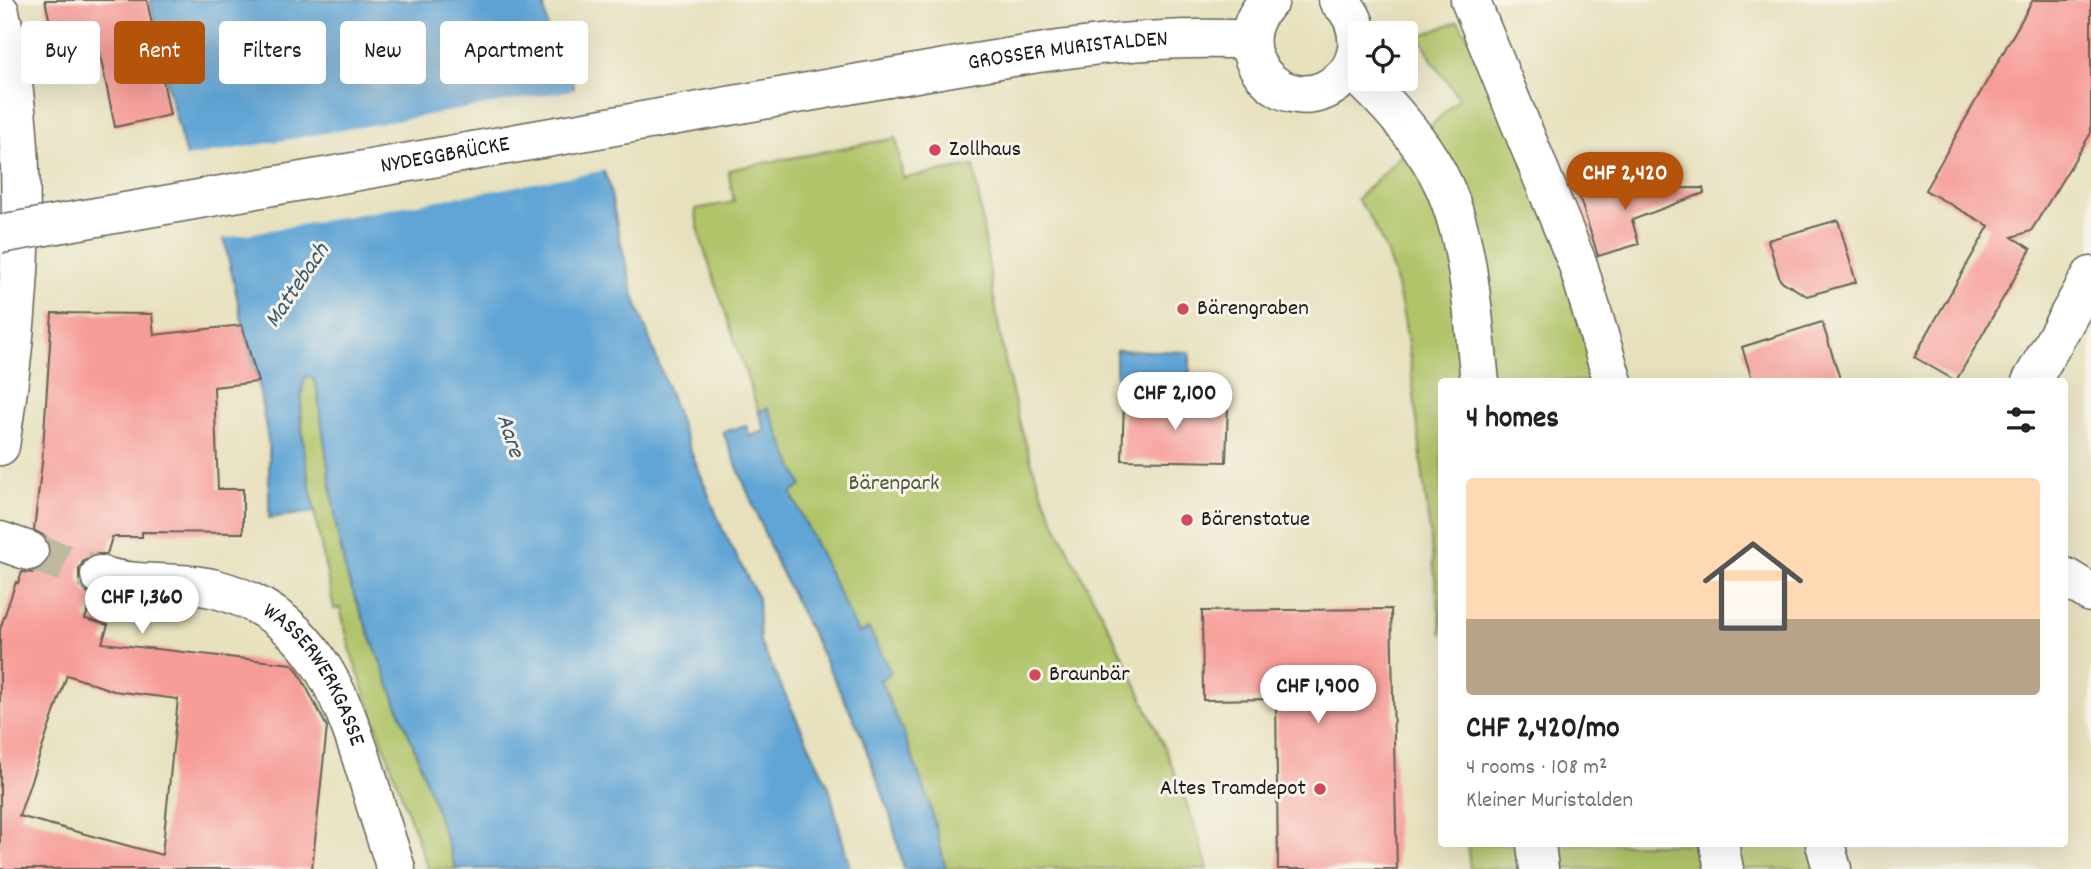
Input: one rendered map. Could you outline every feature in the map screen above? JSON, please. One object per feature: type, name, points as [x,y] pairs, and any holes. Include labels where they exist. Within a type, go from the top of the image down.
[{"type":"street","points":[[1270,0],[1255,18],[1250,40],[1257,68],[1271,84],[1289,92],[1309,94],[1348,79]]},
{"type":"street","points":[[1470,0],[1578,265],[1612,378]]},
{"type":"street","points":[[1340,1],[1354,21]]},
{"type":"street","points":[[0,12],[16,92],[21,169],[19,277],[0,446]]},
{"type":"street","name":"GROSSER MURISTALDEN","points":[[888,78],[1015,57],[1097,47],[1214,38],[1250,40]]},
{"type":"street","name":"NYDEGGBRÜCKE","points":[[0,234],[888,78]]},
{"type":"street","points":[[1374,91],[1432,164],[1453,208],[1460,239],[1479,378]]},
{"type":"street","points":[[2033,378],[2091,276]]},
{"type":"street","name":"WASSERWERKGASSE","points":[[100,575],[139,584],[192,585],[213,589],[248,600],[269,611],[295,631],[312,650],[341,700],[396,869]]},
{"type":"street","points":[[2068,580],[2091,593]]},
{"type":"street","points":[[1535,847],[1539,869]]},
{"type":"street","points":[[1720,847],[1724,869]]},
{"type":"street","points":[[1826,847],[1832,869]]},
{"type":"green space","points":[[1458,21],[1503,90],[1607,378],[1438,378],[1438,601],[1403,314],[1386,252],[1374,224],[1357,199],[1459,98],[1433,62],[1420,36]]},
{"type":"green space","name":"Bärenpark","points":[[896,138],[903,178],[974,166],[1008,376],[1030,457],[1059,532],[1112,634],[1165,750],[1208,869],[904,869],[890,814],[858,727],[778,566],[723,432],[746,426],[750,436],[765,431],[700,237],[695,209],[734,202],[728,170]]},
{"type":"green space","points":[[306,376],[312,376],[316,383],[346,574],[418,758],[456,869],[428,869],[352,656],[340,608],[334,609],[305,454],[302,395]]},
{"type":"green space","points":[[1467,847],[1846,847],[1851,869],[1470,869]]},
{"type":"water","points":[[150,0],[543,0],[546,21],[440,21],[440,84],[573,84],[585,127],[609,184],[635,299],[722,528],[758,598],[760,642],[829,787],[850,869],[456,869],[418,758],[346,574],[316,383],[311,377],[306,376],[302,389],[301,424],[315,512],[269,518],[269,446],[258,382],[215,198],[197,200],[167,84],[205,84],[205,21],[155,21]]},
{"type":"water","points":[[1116,350],[1190,352],[1190,379],[1116,377]]},
{"type":"water","points":[[768,408],[802,486],[791,493],[858,633],[869,629],[891,673],[880,680],[929,801],[946,869],[904,869],[890,814],[858,727],[778,566],[723,432],[746,426],[750,436],[765,431],[759,411]]},
{"type":"pier","points":[[578,89],[589,126],[607,170],[220,239],[212,201],[194,203],[182,158]]},
{"type":"building","points":[[45,0],[147,0],[151,21],[114,21],[114,84],[164,84],[170,115],[115,127],[100,55],[100,21],[50,21]]},
{"type":"building","points":[[2033,0],[2091,0],[2091,133],[2031,231],[2012,237],[2031,249],[1958,378],[1951,378],[1914,357],[1989,226],[1925,190]]},
{"type":"building","points":[[1703,188],[1704,193],[1632,220],[1639,244],[1598,256],[1577,189]]},
{"type":"building","points":[[1838,220],[1856,282],[1807,296],[1780,280],[1768,240]]},
{"type":"building","points":[[52,313],[152,314],[154,335],[242,325],[258,382],[214,387],[218,489],[243,489],[243,533],[142,532],[142,537],[112,537],[107,554],[95,554],[84,560],[79,569],[79,580],[84,590],[93,596],[85,619],[108,625],[102,643],[292,664],[298,671],[327,727],[312,869],[0,869],[0,629],[22,572],[32,573],[43,568],[50,557],[51,548],[46,537],[34,530],[42,463]],"holes":[[[67,675],[114,691],[178,699],[162,855],[19,816]]]},
{"type":"building","points":[[1822,322],[1840,378],[1752,378],[1742,347]]},
{"type":"building","points":[[1124,403],[1228,405],[1226,462],[1122,460]]},
{"type":"building","points":[[1391,609],[1397,869],[1278,869],[1276,699],[1203,700],[1202,611]]},
{"type":"tunnel","points":[[29,551],[100,575]]},
{"type":"place","name":"Zollhaus","points":[[935,150]]},
{"type":"place","name":"Bärengraben","points":[[1183,309]]},
{"type":"place","name":"Bärenstatue","points":[[1187,520]]},
{"type":"place","name":"Braunbär","points":[[1035,675]]},
{"type":"place","name":"Altes Tramdepot","points":[[1320,789]]},
{"type":"water label","name":"Mattebach","points":[[298,286]]},
{"type":"water label","name":"Aare","points":[[509,436]]}]
